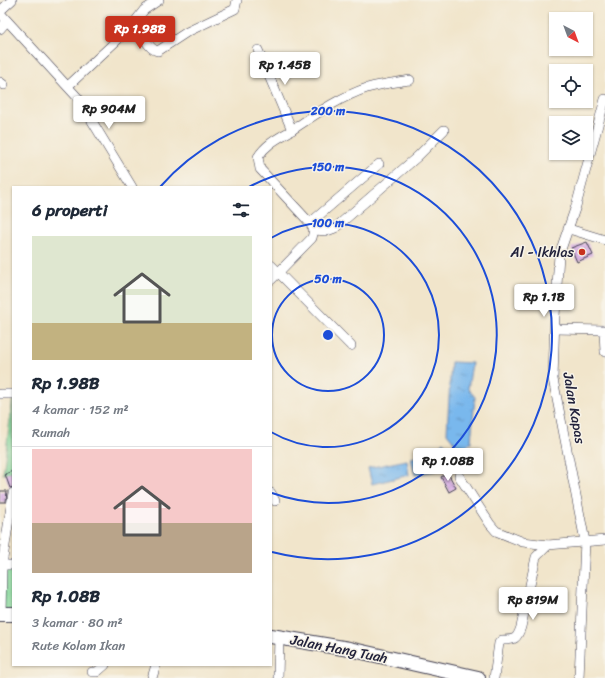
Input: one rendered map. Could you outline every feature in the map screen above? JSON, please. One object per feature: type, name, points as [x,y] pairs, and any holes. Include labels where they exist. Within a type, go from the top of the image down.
[{"type":"main road","name":"Jalan Hang Tuah","points":[[275,637],[349,649],[478,678]]},
{"type":"street","points":[[12,0],[0,12],[78,98],[131,186]]},
{"type":"street","points":[[68,86],[130,28],[144,10],[159,0]]},
{"type":"street","points":[[130,28],[140,31],[152,49],[158,51],[187,32],[235,9],[238,0]]},
{"type":"street","points":[[0,28],[7,21]]},
{"type":"street","points":[[258,50],[292,130]]},
{"type":"street","points":[[410,80],[368,88],[326,107],[292,130],[271,141],[258,157],[260,169],[312,227],[327,231],[335,228],[418,157],[444,130]]},
{"type":"street","name":"Jalan Kapas","points":[[579,678],[585,541],[553,379],[554,329],[559,255],[569,229],[605,99]]},
{"type":"street","points":[[272,279],[312,238],[312,227],[378,164]]},
{"type":"street","points":[[569,229],[605,240]]},
{"type":"street","points":[[272,266],[352,346]]},
{"type":"street","points":[[554,329],[604,330],[605,352]]},
{"type":"street","points":[[0,394],[12,394]]},
{"type":"street","points":[[459,476],[496,531],[523,542],[548,545],[605,540]]},
{"type":"street","points":[[5,614],[2,565],[12,500]]},
{"type":"street","points":[[494,678],[499,643],[502,640],[514,640],[517,638],[521,627],[536,557],[548,545]]},
{"type":"street","points":[[2,565],[12,565]]},
{"type":"street","points":[[275,637],[278,678]]},
{"type":"street","points":[[92,672],[96,672],[104,666]]},
{"type":"street","points":[[152,678],[156,666]]},
{"type":"green space","points":[[12,405],[12,471],[3,474]]},
{"type":"green space","points":[[2,565],[12,565],[12,611],[1,611]]},
{"type":"water","points":[[451,362],[472,363],[468,389],[475,397],[471,442],[461,451],[447,433]]},
{"type":"water","points":[[444,442],[455,456],[439,470],[415,475],[411,458],[432,453]]},
{"type":"water","points":[[407,460],[409,475],[372,484],[368,468]]},
{"type":"building","name":"Al - Ikhlas","points":[[587,242],[593,255],[577,262],[571,248]]},
{"type":"building","points":[[12,471],[12,487],[10,488],[5,474]]},
{"type":"building","points":[[448,473],[456,488],[449,492],[441,477]]},
{"type":"building","points":[[0,491],[7,491],[6,502],[0,502]]},
{"type":"place","name":"Al - Ikhlas","points":[[582,252]]}]
